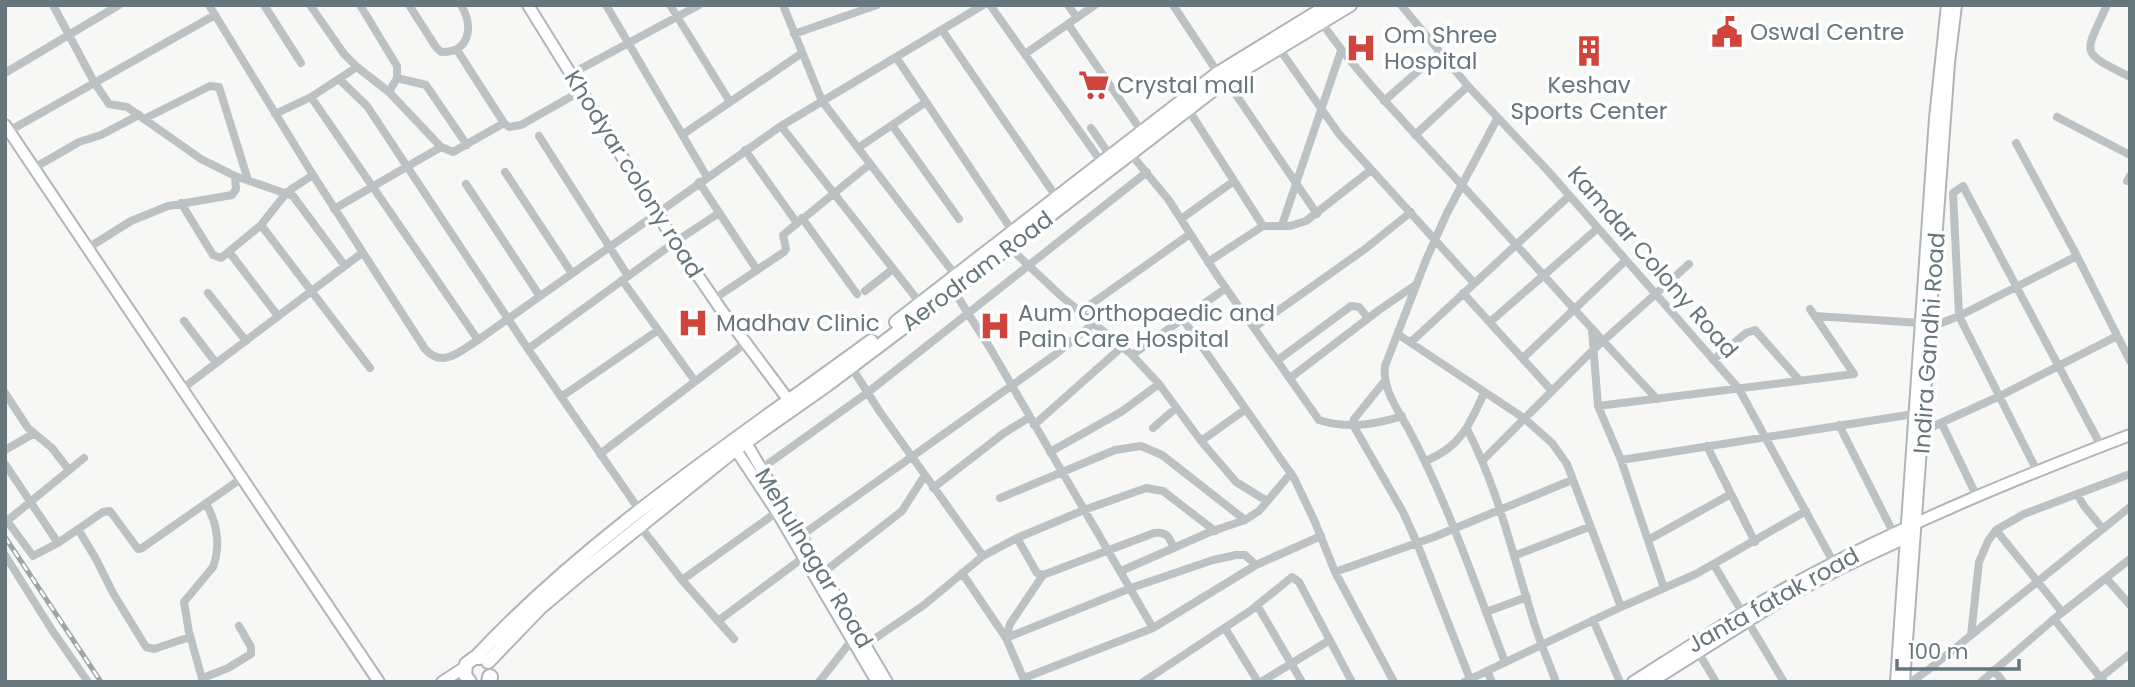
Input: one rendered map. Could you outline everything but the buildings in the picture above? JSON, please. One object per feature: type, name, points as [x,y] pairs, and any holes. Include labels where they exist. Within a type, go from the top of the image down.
[{"type":"main road","name":"Aerodram Road","points":[[466,677],[469,660],[562,575],[640,511],[849,363],[1142,132],[1329,5]]},
{"type":"main road","name":"Aerodram Road","points":[[849,363],[920,303],[1009,247],[1188,109],[1222,77],[1350,5]]},
{"type":"main road","name":"Aerodram Road","points":[[488,676],[540,608],[738,442]]},
{"type":"main road","points":[[475,657],[484,659],[488,676]]},
{"type":"street","points":[[53,5],[94,82],[109,104],[127,107],[201,159],[235,176],[287,192],[296,200],[345,266]]},
{"type":"street","points":[[5,73],[119,5]]},
{"type":"street","points":[[209,5],[362,253],[430,355],[438,359],[453,356],[478,340],[781,125],[983,5]]},
{"type":"street","points":[[310,5],[340,50],[389,92],[441,147],[453,152],[504,123]]},
{"type":"street","points":[[360,5],[397,66],[397,78],[389,92]]},
{"type":"street","points":[[410,5],[441,52],[457,50],[467,40],[468,19],[461,5]]},
{"type":"street","name":"Khodyar colony road","points":[[528,5],[674,242],[792,405]]},
{"type":"street","points":[[606,5],[682,135],[719,213],[757,270]]},
{"type":"street","points":[[670,5],[730,102]]},
{"type":"street","points":[[571,74],[699,5]]},
{"type":"street","points":[[783,5],[822,101],[870,164],[952,283],[1153,628]]},
{"type":"street","points":[[794,34],[877,5]]},
{"type":"street","points":[[990,5],[1107,160]]},
{"type":"street","points":[[1068,5],[1077,18]]},
{"type":"street","points":[[1025,54],[1095,5]]},
{"type":"street","points":[[1173,5],[1317,214]]},
{"type":"street","name":"Kamdar Colony Road","points":[[1401,5],[1468,86],[1598,228],[1739,389],[1836,566]]},
{"type":"street","name":"Indira Gandhi Road","points":[[1896,682],[1908,531],[1923,431],[1935,117],[1947,5]]},
{"type":"street","name":"Indira Gandhi Road","points":[[1904,682],[1914,414],[1926,325],[1956,5]]},
{"type":"street","points":[[2107,5],[2089,44],[2090,52],[2096,60],[2130,77]]},
{"type":"street","points":[[268,6],[301,63]]},
{"type":"street","points":[[215,15],[7,128],[379,682]]},
{"type":"street","points":[[1321,22],[1341,51],[1384,101],[1657,399]]},
{"type":"street","points":[[1068,24],[1142,132]]},
{"type":"street","points":[[942,30],[1057,198]]},
{"type":"street","points":[[1278,47],[1321,111],[1474,283]]},
{"type":"street","points":[[457,50],[504,123],[516,128],[581,91]]},
{"type":"street","points":[[1282,225],[1341,51]]},
{"type":"street","points":[[1384,101],[1440,52]]},
{"type":"street","points":[[682,135],[802,53]]},
{"type":"street","points":[[896,57],[1013,232]]},
{"type":"street","points":[[275,114],[311,97],[357,67]]},
{"type":"street","points":[[397,78],[426,85],[467,145]]},
{"type":"street","points":[[339,79],[367,106],[528,349],[640,511]]},
{"type":"street","points":[[34,169],[79,142],[101,135],[210,86],[219,87],[248,180]]},
{"type":"street","points":[[1415,135],[1468,86]]},
{"type":"street","points":[[311,97],[478,340]]},
{"type":"street","points":[[858,148],[926,102]]},
{"type":"street","points":[[1188,109],[1263,226]]},
{"type":"street","points":[[2057,117],[2130,155]]},
{"type":"street","points":[[1497,118],[1414,286],[1399,335],[1385,366],[1384,382],[1426,461],[1505,662]]},
{"type":"street","points":[[781,125],[920,303]]},
{"type":"street","points":[[892,125],[959,219]]},
{"type":"street","points":[[1091,128],[1107,160]]},
{"type":"street","points":[[538,136],[609,246],[657,331],[695,381]]},
{"type":"street","points":[[2016,143],[2129,356]]},
{"type":"street","points":[[334,209],[441,147]]},
{"type":"street","points":[[745,150],[861,293],[893,269]]},
{"type":"street","points":[[1130,153],[1181,219],[1319,420],[1329,424],[1381,424],[1402,416]]},
{"type":"street","points":[[714,299],[784,252],[786,249],[783,234],[870,164]]},
{"type":"street","points":[[1208,262],[1263,226],[1298,225],[1317,214],[1371,170]]},
{"type":"street","points":[[505,172],[571,272]]},
{"type":"street","points":[[758,471],[867,393],[1147,172]]},
{"type":"street","points":[[181,203],[213,255],[221,258],[261,225],[287,192],[313,175]]},
{"type":"street","points":[[88,248],[131,221],[168,206],[232,195],[236,189],[235,176]]},
{"type":"street","points":[[1181,219],[1234,181]]},
{"type":"street","points":[[466,184],[539,295]]},
{"type":"street","points":[[2037,471],[1959,316],[1953,193],[1960,187],[1963,186],[2101,446]]},
{"type":"street","points":[[1411,342],[1569,197]]},
{"type":"street","points":[[1255,327],[1365,249],[1411,212]]},
{"type":"street","points":[[528,349],[674,242],[719,213]]},
{"type":"street","points":[[261,225],[370,368]]},
{"type":"street","points":[[1490,322],[1598,228]]},
{"type":"street","points":[[1080,312],[1191,234]]},
{"type":"street","points":[[1009,247],[1080,312],[1123,346],[1159,384],[1201,441],[1236,482],[1267,501]]},
{"type":"street","points":[[230,253],[278,316]]},
{"type":"street","points":[[182,389],[362,253]]},
{"type":"street","points":[[1598,406],[1854,374],[1813,313],[1926,325],[1959,316],[2077,256]]},
{"type":"street","points":[[1523,358],[1625,261]]},
{"type":"street","points":[[1483,460],[1593,350],[1689,264]]},
{"type":"street","points":[[1290,378],[1414,286]]},
{"type":"street","points":[[1132,355],[1226,288]]},
{"type":"street","points":[[208,293],[246,341]]},
{"type":"street","points":[[1463,293],[1552,391]]},
{"type":"street","points":[[1278,360],[1351,306],[1359,307],[1368,318]]},
{"type":"street","points":[[1182,318],[1291,473],[1335,572],[1394,682]]},
{"type":"street","points":[[184,321],[216,363]]},
{"type":"street","points":[[802,535],[1056,354],[1094,323]]},
{"type":"street","points":[[1592,330],[1598,406],[1621,460],[1664,588]]},
{"type":"street","points":[[1713,360],[1746,333],[1755,330],[1800,381]]},
{"type":"street","points":[[561,397],[657,331]]},
{"type":"street","points":[[1399,335],[1525,419],[1561,454],[1621,607]]},
{"type":"street","points":[[1923,431],[2000,396],[2117,336]]},
{"type":"street","points":[[600,454],[747,342]]},
{"type":"street","points":[[933,488],[1004,433],[1032,421],[1123,346]]},
{"type":"street","points":[[849,363],[867,393],[983,556]]},
{"type":"street","points":[[1384,382],[1354,419],[1353,425],[1418,543],[1467,680],[1714,565],[1806,511]]},
{"type":"street","points":[[1050,452],[1121,412],[1159,384]]},
{"type":"street","points":[[5,393],[33,434],[52,448],[69,470]]},
{"type":"street","points":[[1426,461],[1447,451],[1467,429],[1483,393]]},
{"type":"street","points":[[1153,428],[1177,408]]},
{"type":"street","points":[[1201,441],[1246,409]]},
{"type":"street","points":[[1621,460],[1914,414]]},
{"type":"street","points":[[1942,424],[1977,496]]},
{"type":"street","points":[[1839,425],[1908,531]]},
{"type":"street","points":[[1467,429],[1483,460],[1556,682]]},
{"type":"street","points":[[5,450],[33,434]]},
{"type":"street","name":"Janta fatak road","points":[[1633,682],[1836,566],[1977,496],[2130,435]]},
{"type":"street","name":"Mehulnagar Road","points":[[738,442],[824,572],[877,682]]},
{"type":"street","points":[[1000,498],[1130,446],[1148,448],[1162,455],[1245,520]]},
{"type":"street","points":[[1707,446],[1755,542]]},
{"type":"street","points":[[84,458],[6,519],[33,556],[110,510],[134,547],[142,548],[242,478]]},
{"type":"street","points":[[5,464],[58,542]]},
{"type":"street","name":"Mehulnagar Road","points":[[758,471],[777,512],[804,557],[859,645],[887,682]]},
{"type":"street","points":[[1121,571],[1254,515],[1291,473]]},
{"type":"street","points":[[1971,635],[1979,562],[1996,530],[2010,520],[2130,474]]},
{"type":"street","points":[[824,572],[902,511],[925,475]]},
{"type":"street","points":[[1335,572],[1418,543],[1572,480]]},
{"type":"street","points":[[821,681],[859,645],[924,605],[983,556],[1017,538],[1084,510],[1153,488],[1163,491],[1215,531]]},
{"type":"street","points":[[1648,540],[1731,494]]},
{"type":"street","points":[[2077,494],[2104,529]]},
{"type":"street","points":[[206,504],[216,521],[216,555],[213,567],[184,602],[190,636],[203,680],[251,654],[251,647],[239,626]]},
{"type":"street","points":[[1915,681],[2130,507]]},
{"type":"street","points":[[682,580],[777,512]]},
{"type":"street","points":[[639,526],[734,639]]},
{"type":"street","points":[[1516,555],[1589,527]]},
{"type":"street","points":[[78,529],[146,647],[154,649],[190,636]]},
{"type":"street","points":[[1996,530],[2062,612]]},
{"type":"street","points":[[1006,638],[1010,624],[1043,575],[1161,532],[1167,534],[1174,548]]},
{"type":"street","points":[[962,573],[1006,638],[1024,680],[1153,628],[1256,565],[1321,536]]},
{"type":"street","points":[[1017,538],[1037,573],[1043,575]]},
{"type":"street","points":[[5,555],[88,682]]},
{"type":"street","points":[[1006,638],[1131,588],[1236,555],[1245,555],[1256,565]]},
{"type":"street","points":[[718,621],[804,557]]},
{"type":"street","points":[[1981,682],[2054,618],[2130,559]]},
{"type":"street","points":[[1714,565],[1784,682]]},
{"type":"street","points":[[1143,682],[1224,628],[1288,579],[1296,578],[1352,682]]},
{"type":"street","points":[[2106,578],[2130,605]]},
{"type":"street","points":[[1486,612],[1527,597]]},
{"type":"street","points":[[1257,604],[1301,682]]},
{"type":"street","points":[[1652,682],[1744,618]]},
{"type":"street","points":[[2054,618],[2100,680],[2130,654]]},
{"type":"street","points":[[1593,621],[1620,682]]},
{"type":"street","points":[[1224,628],[1260,682],[1330,640]]},
{"type":"street","points":[[1698,652],[1716,682]]},
{"type":"street","points":[[1994,670],[2003,682]]},
{"type":"street","points":[[1487,671],[1492,682]]},
{"type":"street","points":[[442,682],[466,677]]},
{"type":"railway","points":[[5,537],[101,682]]},
{"type":"place","name":"Oswal Centre","points":[[1727,32]]},
{"type":"place","name":"Om Shree Hospital","points":[[1361,48]]},
{"type":"place","name":"Keshav Sports Center","points":[[1589,51]]},
{"type":"place","name":"Crystal mall","points":[[1094,85]]},
{"type":"place","name":"Madhav Clinic","points":[[693,323]]},
{"type":"place","name":"Aum Orthopaedic and Pain Care Hospital","points":[[995,326]]}]
